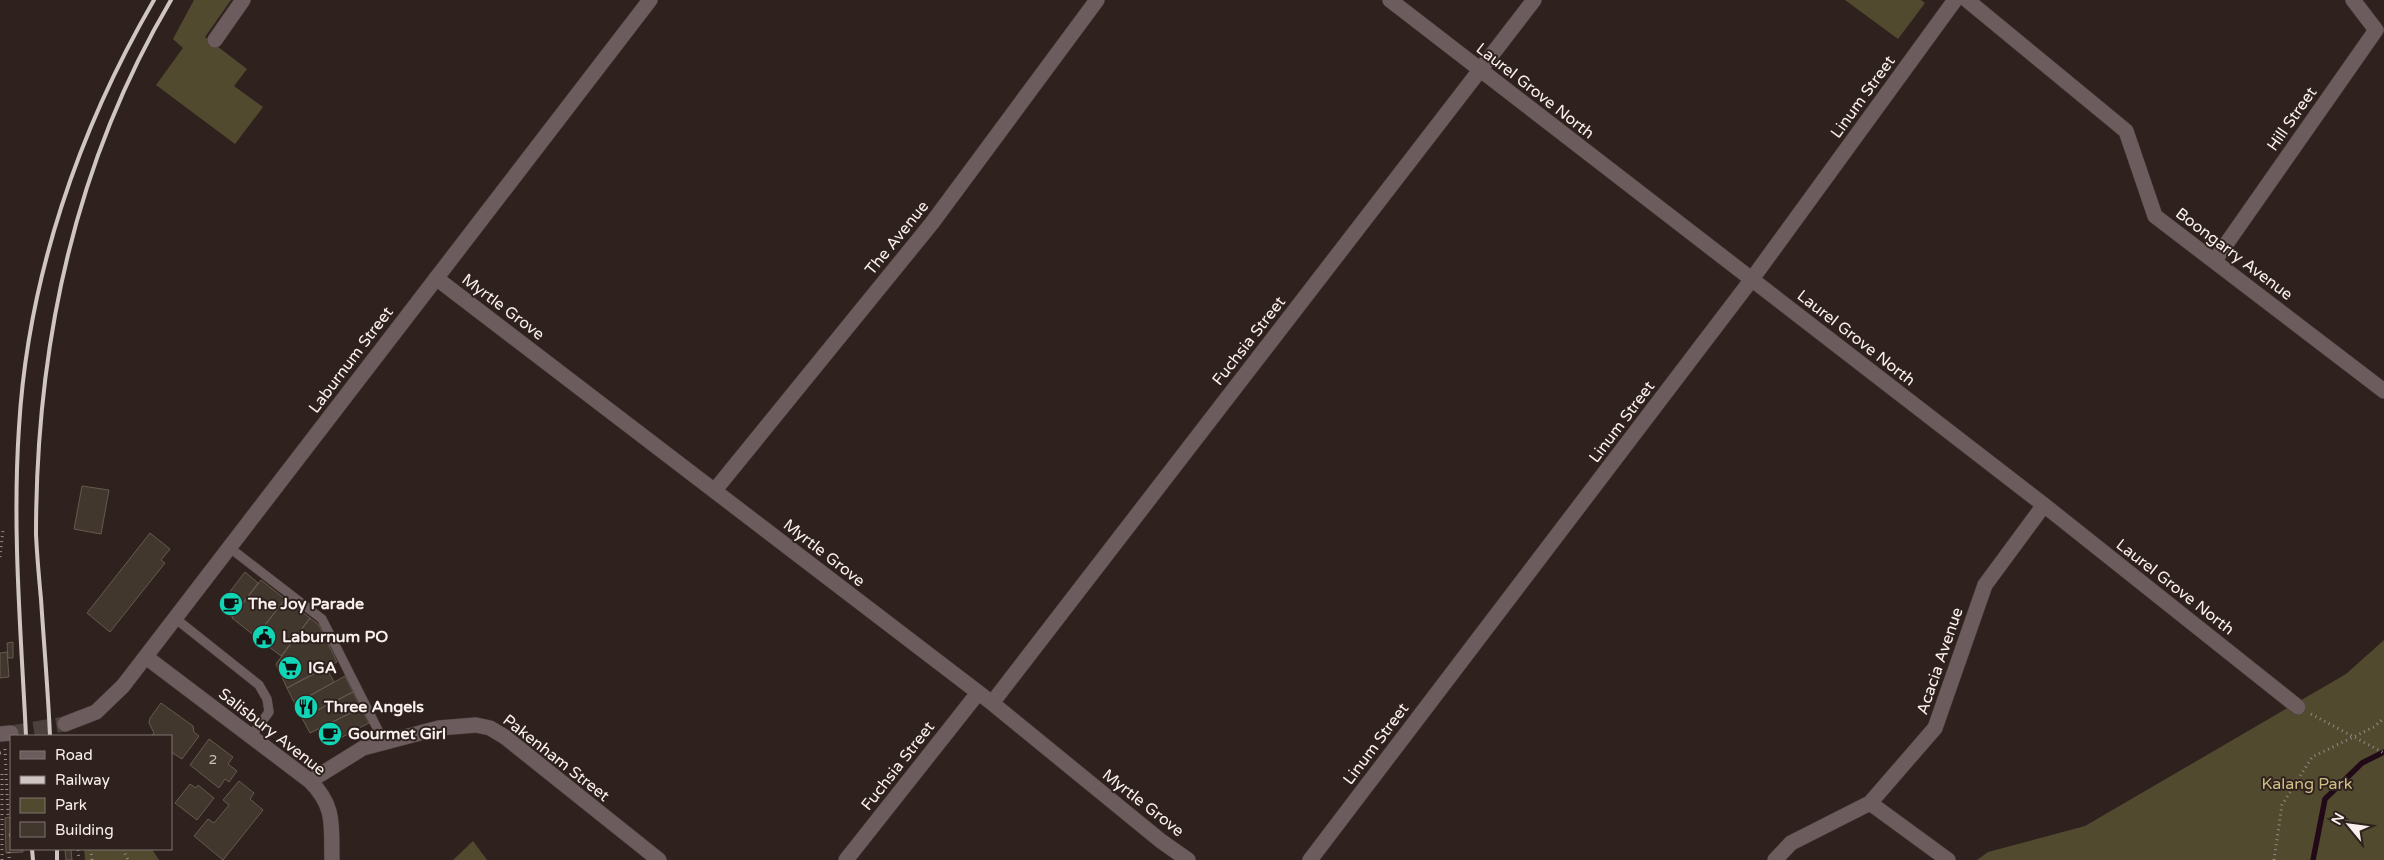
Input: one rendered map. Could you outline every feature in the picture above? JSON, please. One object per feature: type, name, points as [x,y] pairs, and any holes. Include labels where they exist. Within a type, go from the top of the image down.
[{"type":"street","points":[[215,40],[243,0]]},
{"type":"street","name":"Laburnum Street","points":[[65,724],[83,718],[106,704],[146,657],[650,0]]},
{"type":"street","name":"The Avenue","points":[[714,490],[932,223],[1097,0]]},
{"type":"street","name":"Laurel Grove North","points":[[1390,0],[2044,505],[2298,706]]},
{"type":"street","name":"Fuchsia Street","points":[[992,704],[1534,0]]},
{"type":"street","name":"Linum Street","points":[[1310,860],[1752,280],[1955,0]]},
{"type":"street","name":"Boongarry Avenue","points":[[1967,0],[2126,131],[2155,216],[2384,391]]},
{"type":"street","name":"Hill Street","points":[[2215,260],[2376,30],[2353,0]]},
{"type":"street","name":"Myrtle Grove","points":[[436,278],[992,704],[1161,841],[1188,860]]},
{"type":"street","name":"Acacia Avenue","points":[[1775,860],[1791,843],[1870,802],[1935,728],[1985,585],[2044,505]]},
{"type":"street","name":"Salisbury Avenue","points":[[146,657],[310,781],[322,793],[330,812],[332,860]]},
{"type":"street","name":"Fuchsia Street","points":[[846,860],[978,694]]},
{"type":"street","name":"Pakenham Street","points":[[310,781],[363,748],[459,725],[490,728],[506,737],[659,860]]},
{"type":"street","points":[[1870,802],[1948,860]]},
{"type":"lane","points":[[230,548],[322,619],[384,742]]},
{"type":"lane","points":[[176,619],[259,685],[267,698],[269,712],[251,736]]},
{"type":"path","points":[[0,557],[3,530]]},
{"type":"path","points":[[2298,706],[2384,753]]},
{"type":"path","points":[[2274,860],[2282,805],[2312,757],[2374,727],[2384,718]]},
{"type":"path","points":[[7,738],[5,752],[8,774],[8,816]]},
{"type":"path","points":[[0,753],[5,752]]},
{"type":"path","points":[[2,860],[1,774],[8,774]]},
{"type":"path","points":[[78,850],[79,860]]},
{"type":"path","points":[[9,852],[9,860]]},
{"type":"green space","points":[[194,0],[231,0],[205,37],[247,69],[234,86],[263,107],[235,144],[156,85],[183,48],[173,39]]},
{"type":"green space","points":[[1845,0],[1921,0],[1925,3],[1898,39]]},
{"type":"green space","name":"Kalang Park","points":[[2384,640],[2384,860],[1977,860],[1988,852],[2085,826],[2346,674]]},
{"type":"green space","points":[[473,841],[487,860],[453,860]]},
{"type":"green space","points":[[84,850],[153,850],[159,860],[85,860]]},
{"type":"building","points":[[82,486],[109,490],[101,534],[74,529]]},
{"type":"building","points":[[150,533],[170,549],[161,560],[165,563],[110,632],[87,613]]},
{"type":"building","points":[[245,572],[258,583],[232,617],[219,606]]},
{"type":"building","points":[[261,580],[285,599],[256,637],[232,618]]},
{"type":"building","points":[[285,599],[310,618],[281,656],[256,637]]},
{"type":"building","points":[[310,618],[319,625],[337,662],[287,688],[276,664]]},
{"type":"building","points":[[13,642],[13,658],[8,658],[7,643]]},
{"type":"building","points":[[7,652],[9,677],[0,678],[0,653]]},
{"type":"building","points":[[326,667],[334,682],[295,704],[287,688]]},
{"type":"building","points":[[345,676],[353,692],[302,718],[295,704]]},
{"type":"building","points":[[353,692],[361,708],[310,733],[302,718]]},
{"type":"building","points":[[161,703],[193,726],[194,732],[199,736],[182,759],[172,753],[172,735],[152,735],[154,733],[149,723],[150,718]]},
{"type":"building","points":[[361,708],[369,723],[327,745],[318,729]]},
{"type":"building","points":[[209,739],[233,757],[228,764],[237,771],[229,782],[225,779],[219,788],[190,765]]},
{"type":"building","points":[[239,781],[254,793],[250,799],[263,810],[223,860],[194,836],[208,819],[214,823],[229,805],[223,800]]},
{"type":"building","points":[[190,784],[196,788],[198,785],[214,798],[197,820],[175,803]]},
{"type":"building","points":[[10,817],[10,850],[23,850],[23,852],[6,853],[5,818]]},
{"type":"building","points":[[65,850],[71,850],[72,860],[66,860]]},
{"type":"waterway","points":[[2313,860],[2325,799],[2362,763],[2384,752]]},
{"type":"tunnel","points":[[11,733],[65,724]]},
{"type":"railway","points":[[26,735],[16,504],[19,427],[24,371],[33,315],[46,260],[81,152],[127,49],[154,0]]},
{"type":"railway","points":[[50,735],[36,534],[43,394],[53,325],[67,258],[86,191],[109,126],[137,62],[171,0]]},
{"type":"railway","points":[[32,850],[33,860]]},
{"type":"railway","points":[[57,850],[57,860]]},
{"type":"place","name":"The Joy Parade","points":[[231,604]]},
{"type":"place","name":"Laburnum PO","points":[[264,637]]},
{"type":"place","name":"IGA","points":[[290,668]]},
{"type":"place","name":"Three Angels","points":[[306,707]]},
{"type":"place","name":"Gourmet Girl","points":[[330,734]]}]
